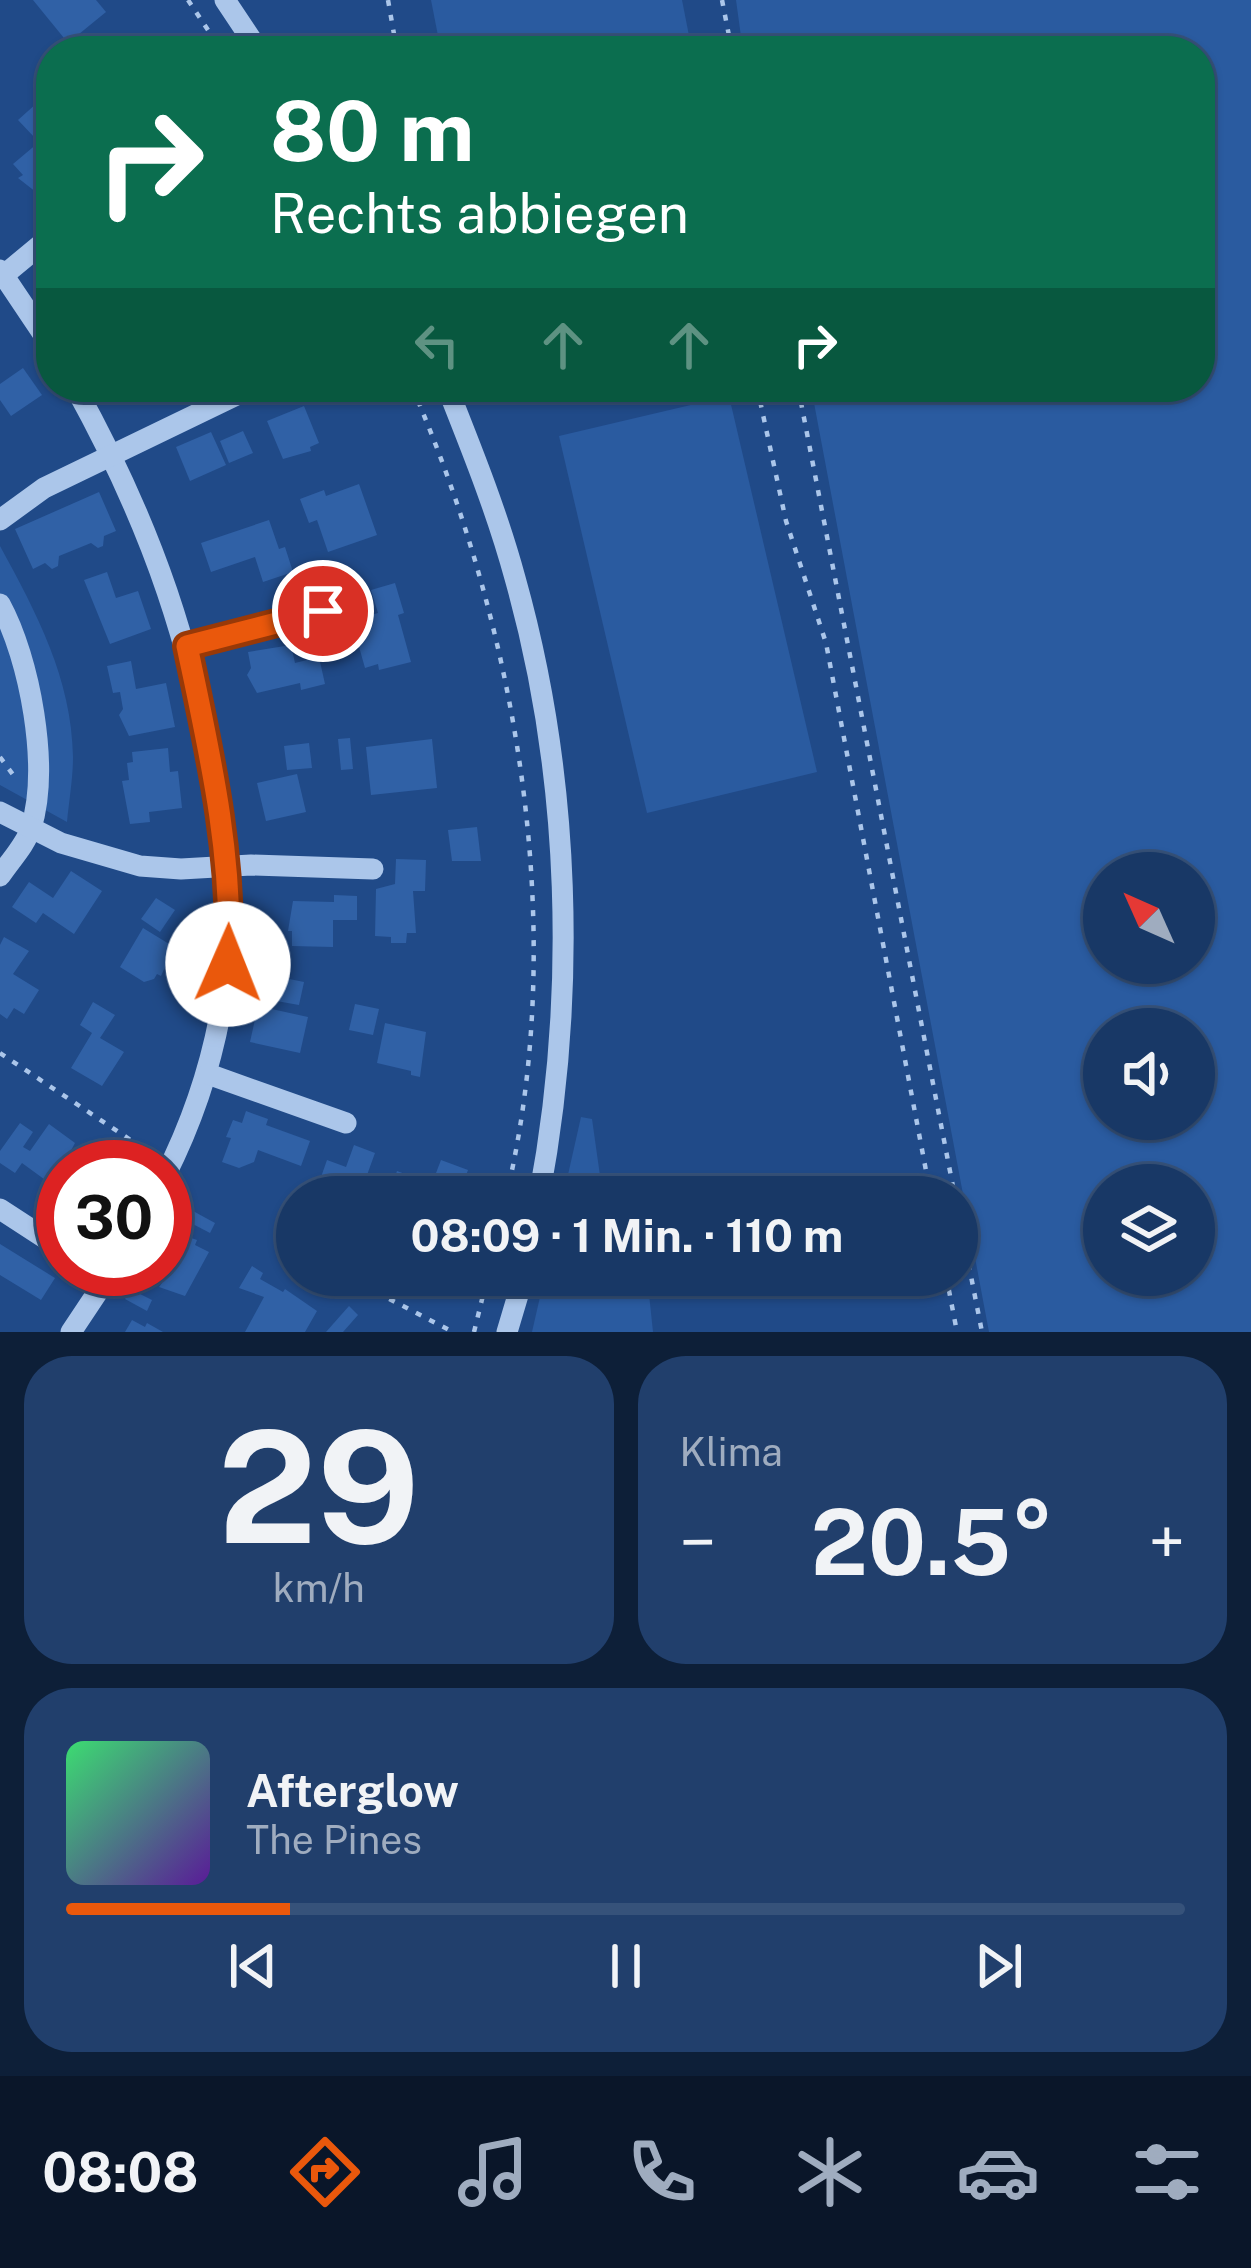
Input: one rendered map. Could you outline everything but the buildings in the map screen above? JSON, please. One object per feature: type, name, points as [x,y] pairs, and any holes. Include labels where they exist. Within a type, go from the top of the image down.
[{"type":"street","points":[[225,0],[249,36]]},
{"type":"street","points":[[36,247],[2,272],[36,323]]},
{"type":"street","points":[[83,402],[113,455],[155,551],[187,646],[210,754],[226,867],[231,922],[228,964],[208,1074],[181,1140]]},
{"type":"street","points":[[0,520],[44,488],[222,402]]},
{"type":"street","points":[[453,402],[516,580],[542,700],[558,815],[564,968],[554,1118],[543,1176]]},
{"type":"street","points":[[0,604],[28,682],[36,734],[31,829],[0,875]]},
{"type":"street","points":[[187,646],[323,611]]},
{"type":"street","points":[[0,812],[97,855],[140,866],[373,868]]},
{"type":"street","points":[[208,1074],[346,1124]]},
{"type":"street","points":[[0,1209],[36,1232]]},
{"type":"street","points":[[71,1332],[91,1296]]},
{"type":"street","points":[[507,1332],[518,1296]]},
{"type":"path","points":[[188,0],[211,36]]},
{"type":"path","points":[[388,0],[395,36]]},
{"type":"path","points":[[722,0],[729,36]]},
{"type":"path","points":[[418,402],[469,530],[504,668],[526,809],[533,952],[523,1127],[511,1176]]},
{"type":"path","points":[[761,402],[785,521],[826,643],[928,1176]]},
{"type":"path","points":[[801,402],[951,1176]]},
{"type":"path","points":[[0,1053],[124,1140]]},
{"type":"path","points":[[384,1296],[453,1332]]},
{"type":"path","points":[[474,1332],[483,1296]]},
{"type":"path","points":[[950,1296],[957,1332]]},
{"type":"path","points":[[975,1296],[982,1332]]},
{"type":"shaded area","points":[[431,0],[682,0],[689,36],[438,36]]},
{"type":"shaded area","points":[[736,0],[1251,0],[1251,1332],[989,1332],[978,1274],[978,1176],[960,1176],[814,402],[1215,402],[1215,36],[741,36]]},
{"type":"shaded area","points":[[704,402],[730,402],[817,772],[647,813],[559,436]]},
{"type":"shaded area","points":[[0,546],[39,621],[66,700],[73,757],[67,822],[0,785]]},
{"type":"shaded area","points":[[581,1117],[592,1119],[600,1176],[568,1176]]},
{"type":"shaded area","points":[[540,1296],[649,1296],[653,1332],[532,1332]]},
{"type":"route","points":[[228,964],[231,922],[226,867],[210,754],[187,646],[323,611]]}]
